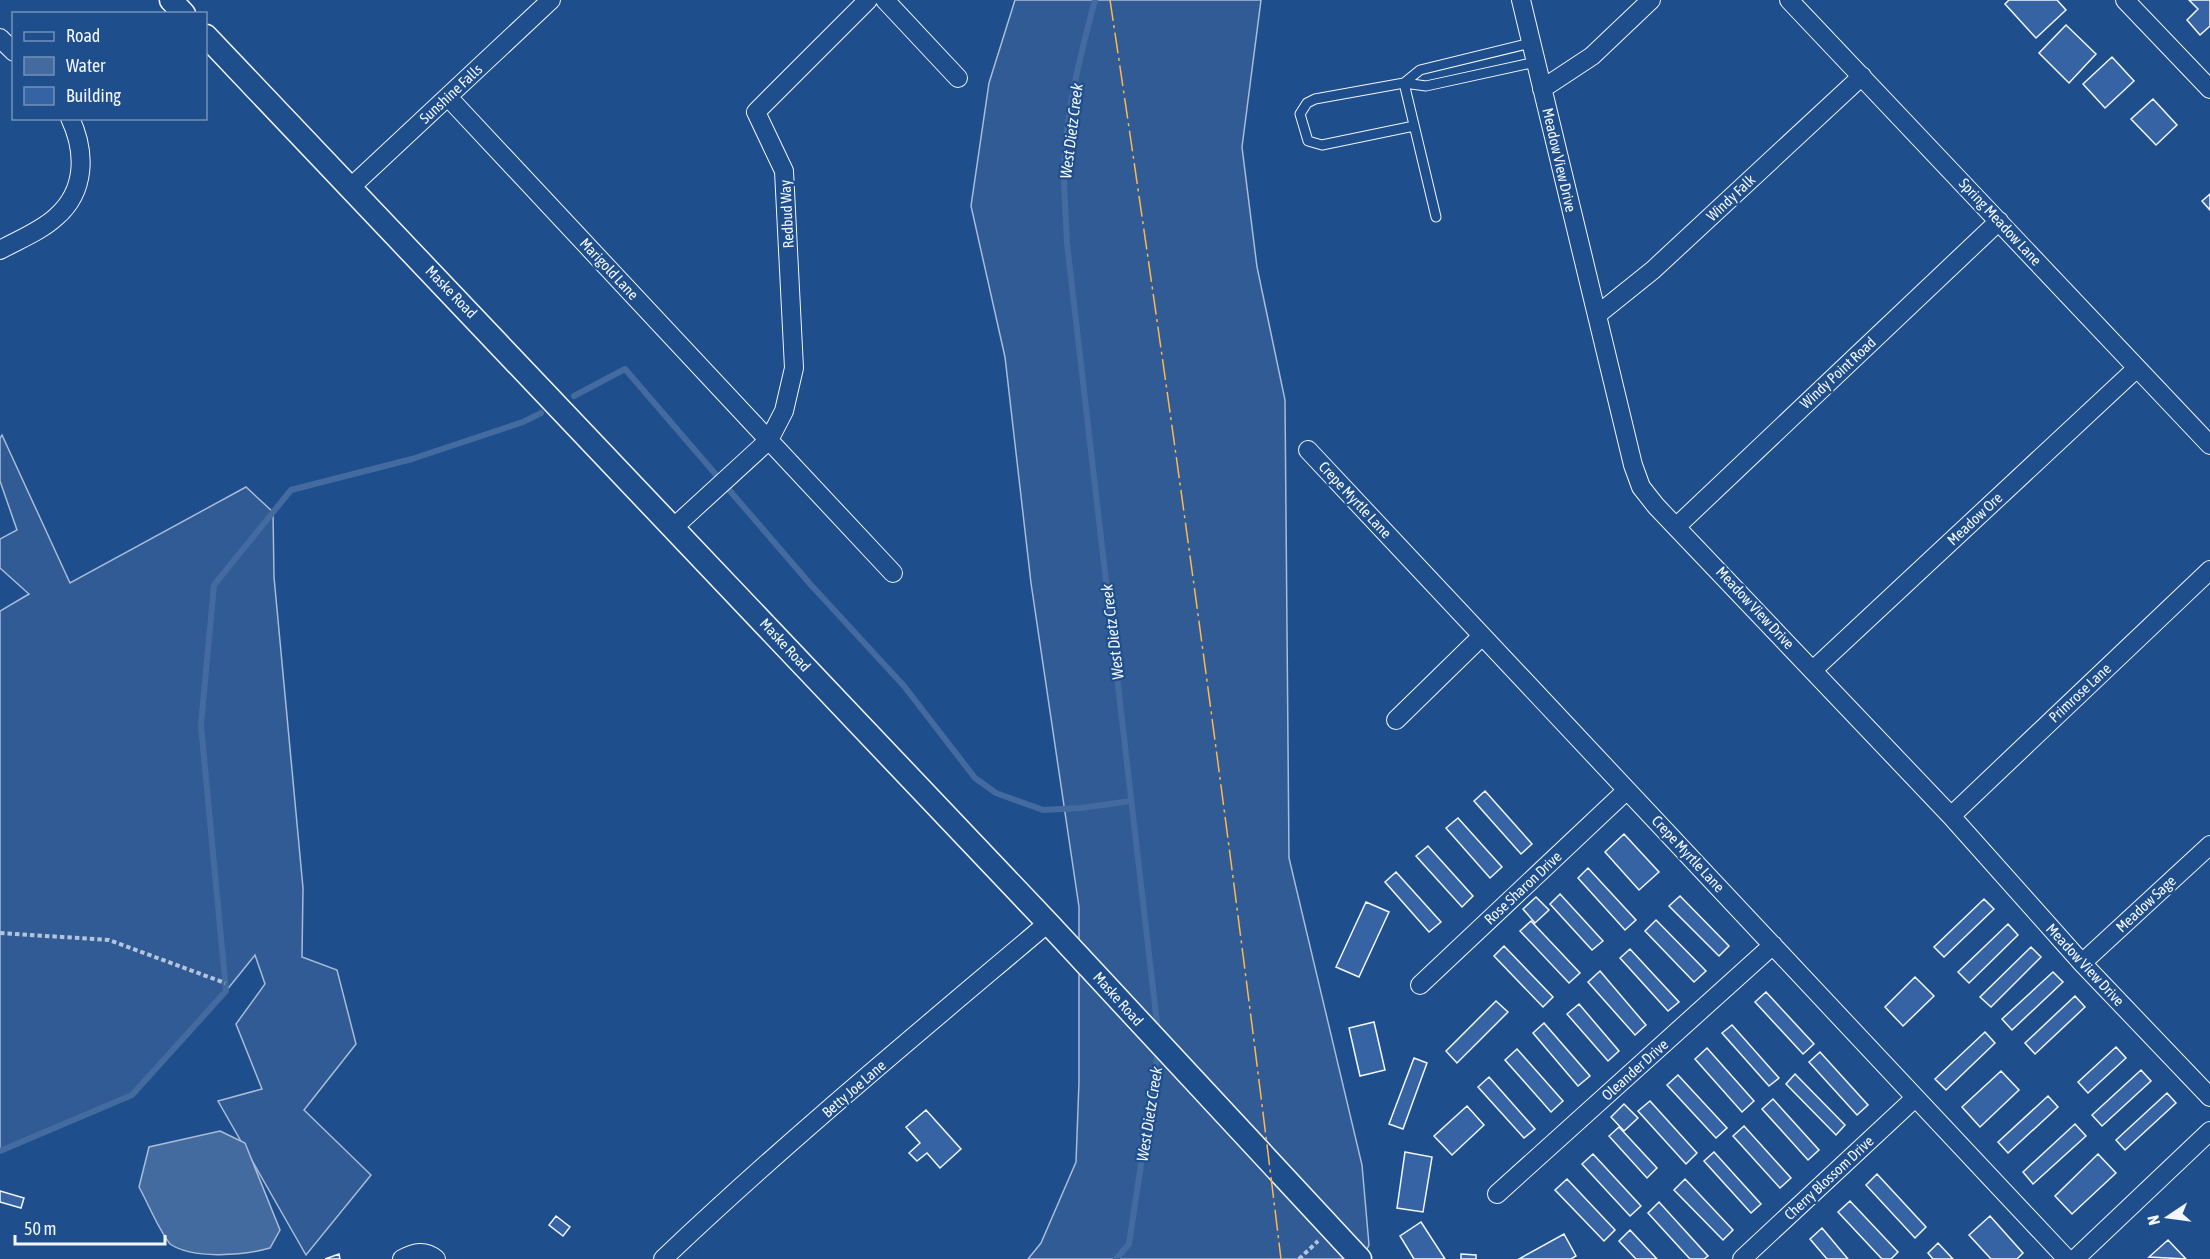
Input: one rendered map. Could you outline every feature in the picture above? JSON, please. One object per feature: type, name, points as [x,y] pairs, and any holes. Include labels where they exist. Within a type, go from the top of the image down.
[{"type":"street","points":[[171,0],[182,12]]},
{"type":"street","name":"Sunshine Falls","points":[[351,187],[551,0]]},
{"type":"street","name":"Redbud Way","points":[[770,440],[784,411],[794,368],[794,357],[784,171],[756,112],[868,0]]},
{"type":"street","points":[[885,0],[958,78]]},
{"type":"street","name":"Meadow View Drive","points":[[1521,0],[1633,465],[1641,487],[1656,506],[1951,816],[2082,963],[2210,1097]]},
{"type":"street","points":[[1542,89],[1592,56],[1651,0]]},
{"type":"street","name":"Spring Meadow Lane","points":[[1789,0],[2210,444]]},
{"type":"street","points":[[2125,0],[2210,88]]},
{"type":"street","name":"Maske Road","points":[[207,37],[1048,923],[1360,1259]]},
{"type":"street","points":[[0,38],[12,50]]},
{"type":"street","name":"Windy Falk","points":[[1597,315],[1653,270],[1862,76]]},
{"type":"street","name":"Marigold Lane","points":[[448,97],[893,573]]},
{"type":"street","points":[[0,250],[55,218],[69,204],[78,186],[81,171],[80,149],[71,120]]},
{"type":"street","name":"Windy Point Road","points":[[1677,526],[1999,221]]},
{"type":"street","name":"Meadow Ore","points":[[1813,670],[2137,368]]},
{"type":"street","points":[[674,527],[770,440]]},
{"type":"street","name":"Crepe Myrtle Lane","points":[[1308,450],[2067,1259]]},
{"type":"street","name":"Primrose Lane","points":[[1951,816],[2210,570]]},
{"type":"street","points":[[1396,720],[1482,636]]},
{"type":"street","name":"Rose Sharon Drive","points":[[1420,985],[1627,790]]},
{"type":"street","name":"Meadow Sage","points":[[2082,963],[2210,845]]},
{"type":"street","name":"Betty Joe Lane","points":[[663,1259],[873,1071],[1048,923]]},
{"type":"street","name":"Oleander Drive","points":[[1497,1194],[1773,945]]},
{"type":"street","name":"Cherry Blossom Drive","points":[[1742,1259],[1916,1098]]},
{"type":"street","points":[[2075,1259],[2210,1131]]},
{"type":"street","points":[[402,1259],[413,1253],[429,1253],[436,1259]]},
{"type":"lane","points":[[1404,84],[1420,70],[1531,43]]},
{"type":"lane","points":[[1414,126],[1322,145],[1308,141],[1300,114],[1307,103],[1315,99],[1404,84],[1426,87],[1536,62]]},
{"type":"lane","points":[[1404,84],[1436,217]]},
{"type":"path","points":[[0,933],[109,940],[225,983]]},
{"type":"shaded area","points":[[1015,0],[1261,0],[1242,147],[1257,267],[1285,400],[1289,858],[1362,1165],[1369,1245],[1362,1259],[1028,1259],[1041,1243],[1076,1162],[1079,1082],[1079,907],[1031,583],[1005,357],[971,206],[989,83]]},
{"type":"shaded area","points":[[2,435],[70,583],[246,487],[273,512],[274,577],[303,888],[302,957],[337,970],[356,1044],[304,1110],[371,1175],[306,1255],[218,1101],[262,1089],[236,1024],[265,984],[255,955],[226,991],[132,1095],[0,1151],[0,611],[29,594],[0,568],[0,539],[17,530],[0,481],[0,438]]},
{"type":"water","points":[[220,1131],[245,1143],[280,1230],[270,1248],[218,1255],[179,1249],[170,1244],[165,1237],[139,1187],[149,1147]]},
{"type":"building","points":[[2009,0],[2057,0],[2066,10],[2036,38],[2005,4]]},
{"type":"building","points":[[2189,0],[2210,0],[2210,26],[2200,35],[2187,20],[2198,9]]},
{"type":"building","points":[[2066,25],[2096,54],[2069,83],[2039,53]]},
{"type":"building","points":[[2112,57],[2134,81],[2105,108],[2083,84]]},
{"type":"building","points":[[2153,99],[2177,125],[2156,145],[2131,119]]},
{"type":"building","points":[[2210,194],[2210,210],[2202,201]]},
{"type":"building","points":[[1485,791],[1532,844],[1521,854],[1474,801]]},
{"type":"building","points":[[1458,818],[1502,867],[1490,878],[1446,828]]},
{"type":"building","points":[[1624,834],[1659,872],[1639,890],[1605,852]]},
{"type":"building","points":[[1428,846],[1473,896],[1462,907],[1416,856]]},
{"type":"building","points":[[1588,868],[1636,920],[1625,930],[1578,878]]},
{"type":"building","points":[[1396,872],[1441,922],[1429,932],[1385,882]]},
{"type":"building","points":[[1560,894],[1603,941],[1592,950],[1550,904]]},
{"type":"building","points":[[1680,896],[1729,946],[1719,956],[1669,906]]},
{"type":"building","points":[[1536,897],[1549,910],[1535,923],[1523,909]]},
{"type":"building","points":[[1984,899],[1994,909],[1944,957],[1934,947]]},
{"type":"building","points":[[1366,902],[1389,912],[1359,977],[1336,967]]},
{"type":"building","points":[[1656,920],[1706,971],[1694,982],[1645,931]]},
{"type":"building","points":[[1531,921],[1580,973],[1569,983],[1520,931]]},
{"type":"building","points":[[2008,924],[2018,935],[1969,983],[1958,972]]},
{"type":"building","points":[[1504,946],[1553,997],[1543,1007],[1494,956]]},
{"type":"building","points":[[2031,947],[2041,957],[1991,1007],[1980,997]]},
{"type":"building","points":[[1630,949],[1679,1002],[1668,1011],[1620,958]]},
{"type":"building","points":[[1600,971],[1646,1025],[1635,1035],[1588,982]]},
{"type":"building","points":[[2053,972],[2063,982],[2012,1030],[2002,1019]]},
{"type":"building","points":[[1915,977],[1934,996],[1903,1026],[1885,1007]]},
{"type":"building","points":[[1766,992],[1814,1044],[1803,1054],[1755,1002]]},
{"type":"building","points":[[2075,996],[2085,1007],[2035,1054],[2025,1043]]},
{"type":"building","points":[[1496,1001],[1508,1012],[1457,1063],[1446,1051]]},
{"type":"building","points":[[1579,1004],[1619,1051],[1608,1061],[1567,1014]]},
{"type":"building","points":[[1374,1022],[1385,1070],[1360,1076],[1349,1028]]},
{"type":"building","points":[[1544,1023],[1590,1076],[1578,1086],[1533,1033]]},
{"type":"building","points":[[1732,1025],[1779,1078],[1769,1086],[1722,1033]]},
{"type":"building","points":[[1985,1032],[1995,1043],[1946,1090],[1935,1079]]},
{"type":"building","points":[[2116,1047],[2126,1058],[2088,1093],[2078,1082]]},
{"type":"building","points":[[1707,1048],[1754,1101],[1742,1112],[1695,1059]]},
{"type":"building","points":[[1517,1049],[1563,1101],[1551,1112],[1505,1060]]},
{"type":"building","points":[[1820,1052],[1868,1105],[1857,1115],[1809,1062]]},
{"type":"building","points":[[1414,1058],[1427,1063],[1403,1129],[1389,1124]]},
{"type":"building","points":[[2141,1070],[2151,1081],[2102,1126],[2092,1115]]},
{"type":"building","points":[[2001,1071],[2019,1090],[1980,1127],[1962,1107]]},
{"type":"building","points":[[1795,1074],[1845,1125],[1836,1135],[1786,1084]]},
{"type":"building","points":[[1678,1075],[1727,1128],[1716,1138],[1667,1085]]},
{"type":"building","points":[[1489,1077],[1535,1129],[1524,1138],[1478,1087]]},
{"type":"building","points":[[2167,1093],[2176,1103],[2125,1150],[2116,1140]]},
{"type":"building","points":[[2048,1096],[2058,1107],[2008,1153],[1998,1142]]},
{"type":"building","points":[[1773,1099],[1819,1150],[1808,1160],[1762,1109]]},
{"type":"building","points":[[1650,1101],[1697,1153],[1686,1164],[1638,1111]]},
{"type":"building","points":[[1624,1104],[1638,1118],[1624,1131],[1611,1117]]},
{"type":"building","points":[[1467,1106],[1484,1125],[1452,1155],[1434,1136]]},
{"type":"building","points":[[926,1110],[961,1149],[940,1168],[927,1153],[917,1161],[909,1153],[920,1143],[906,1127]]},
{"type":"building","points":[[2075,1124],[2086,1136],[2033,1184],[2023,1172]]},
{"type":"building","points":[[1744,1126],[1791,1178],[1780,1188],[1733,1136]]},
{"type":"building","points":[[1619,1127],[1657,1168],[1647,1178],[1609,1136]]},
{"type":"building","points":[[1405,1152],[1432,1157],[1423,1212],[1397,1208]]},
{"type":"building","points":[[1714,1152],[1761,1204],[1751,1213],[1704,1161]]},
{"type":"building","points":[[1593,1154],[1641,1206],[1630,1216],[1582,1164]]},
{"type":"building","points":[[2098,1154],[2116,1173],[2072,1214],[2055,1196]]},
{"type":"building","points":[[1877,1174],[1926,1227],[1915,1238],[1866,1185]]},
{"type":"building","points":[[1567,1179],[1615,1230],[1604,1241],[1555,1190]]},
{"type":"building","points":[[1685,1179],[1733,1230],[1723,1240],[1674,1190]]},
{"type":"building","points":[[0,1191],[24,1198],[21,1208],[0,1202]]},
{"type":"building","points":[[1850,1201],[1898,1252],[1891,1259],[1882,1259],[1838,1212]]},
{"type":"building","points":[[1659,1202],[1708,1256],[1704,1259],[1690,1259],[1648,1213]]},
{"type":"building","points":[[556,1216],[570,1227],[563,1236],[549,1225]]},
{"type":"building","points":[[1990,1216],[2023,1253],[2017,1259],[1991,1259],[1969,1235]]},
{"type":"building","points":[[1421,1222],[1445,1259],[1414,1259],[1400,1236]]},
{"type":"building","points":[[1822,1228],[1848,1259],[1827,1259],[1810,1239]]},
{"type":"building","points":[[1630,1230],[1657,1259],[1636,1259],[1619,1241]]},
{"type":"building","points":[[1564,1234],[1576,1256],[1571,1259],[1519,1259]]},
{"type":"building","points":[[2168,1240],[2186,1259],[2149,1257]]},
{"type":"building","points":[[1938,1243],[1953,1259],[1933,1259],[1928,1253]]},
{"type":"building","points":[[339,1254],[340,1259],[325,1259]]},
{"type":"building","points":[[1461,1254],[1476,1255],[1476,1259],[1461,1259]]},
{"type":"waterway","name":"West Dietz Creek","points":[[1095,0],[1079,64],[1067,129],[1064,173],[1067,243],[1158,1032]]},
{"type":"waterway","points":[[574,396],[625,369],[811,585],[904,686],[975,778],[996,793],[1043,810],[1081,808],[1131,801]]},
{"type":"waterway","points":[[0,1151],[132,1095],[226,991],[201,725],[214,585],[291,490],[412,459],[523,422],[541,413]]},
{"type":"waterway","name":"West Dietz Creek","points":[[1116,1259],[1129,1244],[1158,1051]]},
{"type":"power","points":[[1110,0],[1200,629],[1281,1259]]}]
